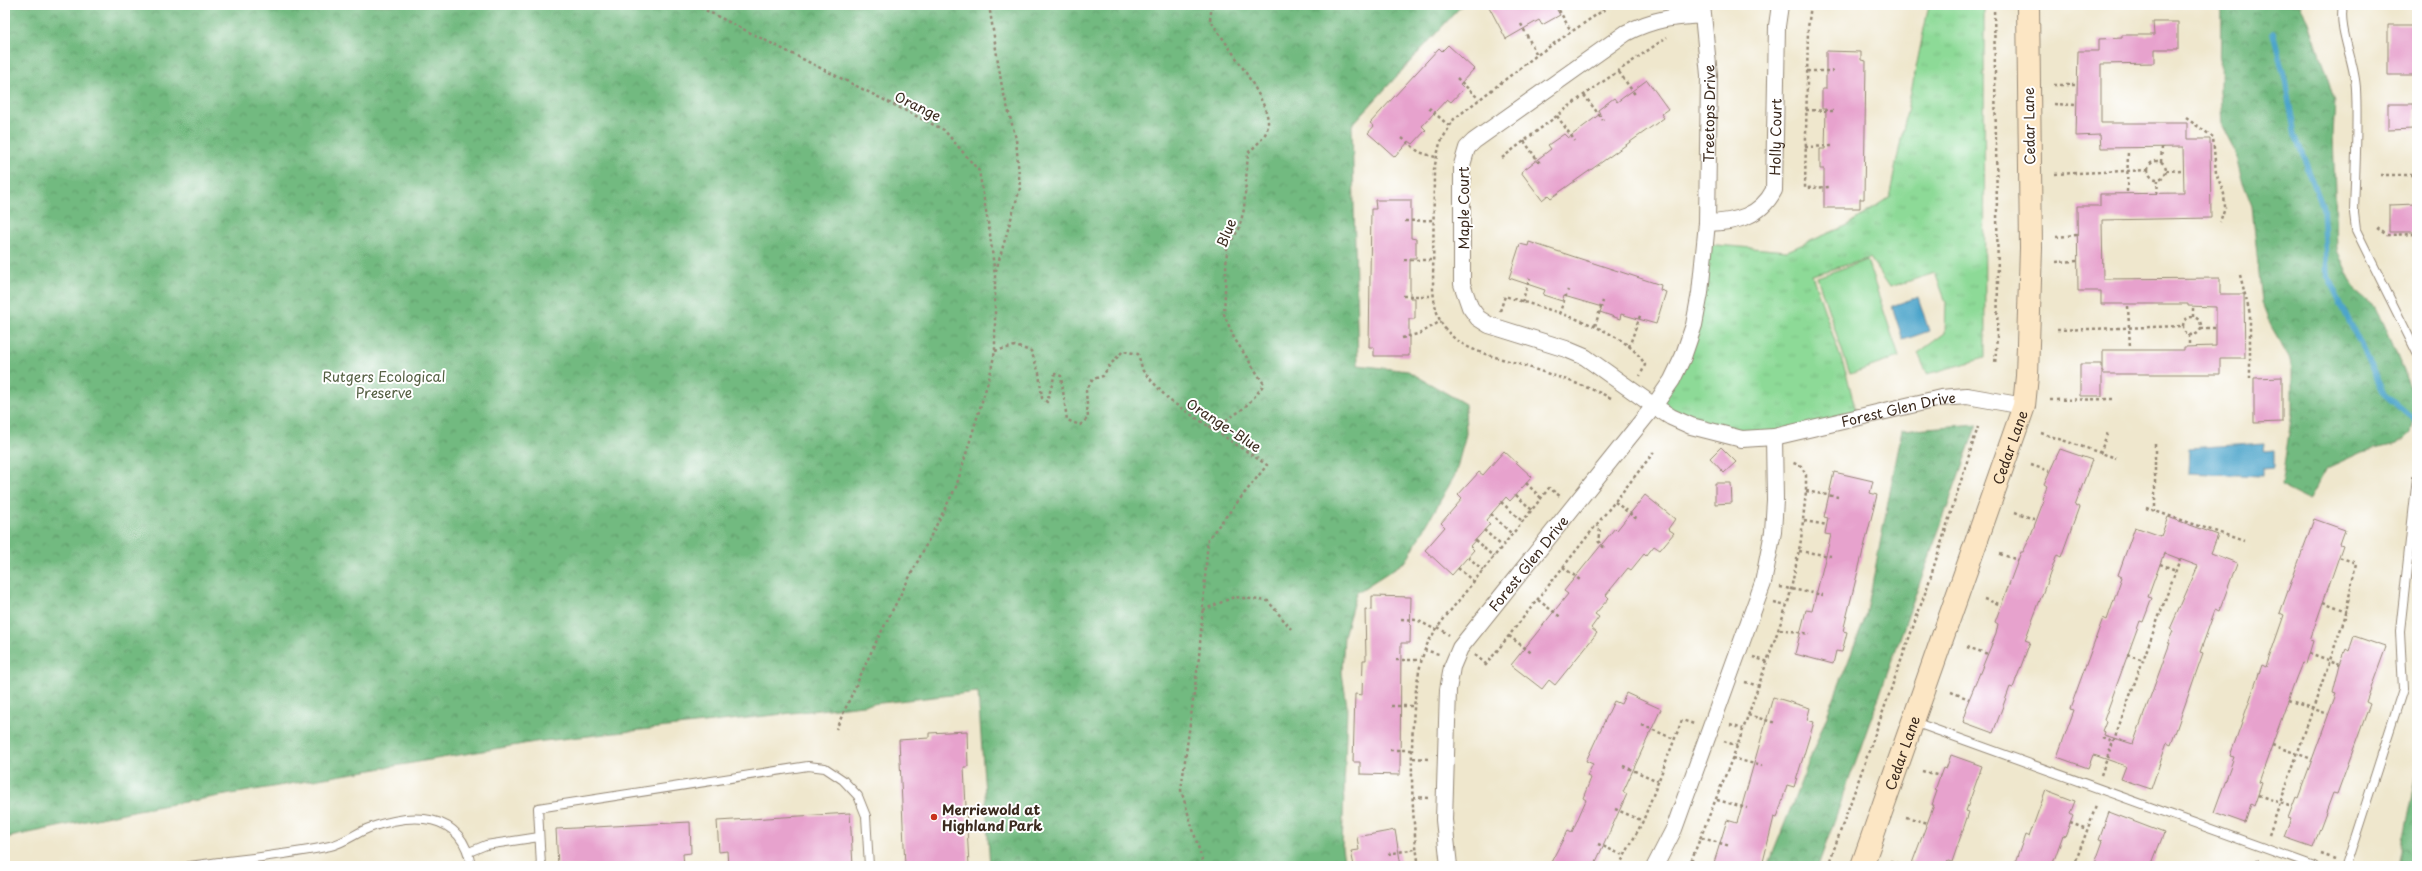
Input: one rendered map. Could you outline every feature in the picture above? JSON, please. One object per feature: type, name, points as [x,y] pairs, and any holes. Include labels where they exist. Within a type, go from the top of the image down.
[{"type":"street","name":"Holly Court","points":[[1707,223],[1729,222],[1757,212],[1768,202],[1774,190],[1777,26],[1780,5]]},
{"type":"street","name":"Cedar Lane","points":[[1862,866],[1914,722],[2024,406],[2027,376],[2031,248],[2028,5]]},
{"type":"street","name":"Treetops Drive","points":[[1654,406],[1672,380],[1694,325],[1700,293],[1707,223],[1709,76],[1702,10]]},
{"type":"street","name":"Maple Court","points":[[1654,406],[1634,383],[1585,357],[1566,349],[1495,327],[1478,318],[1470,307],[1462,284],[1462,165],[1467,148],[1484,133],[1626,33],[1646,23],[1702,10]]},
{"type":"street","name":"Forest Glen Drive","points":[[1449,866],[1444,820],[1448,690],[1452,668],[1460,648],[1654,406],[1671,417],[1715,433],[1742,439],[1774,437],[1941,398],[1967,396],[2024,406]]},
{"type":"street","points":[[1655,866],[1674,828],[1761,590],[1773,524],[1775,500],[1774,437]]},
{"type":"lane","points":[[2343,5],[2341,14],[2354,67],[2356,89],[2354,214],[2356,230],[2417,353]]},
{"type":"lane","points":[[2346,866],[2403,688],[2400,631],[2417,477]]},
{"type":"lane","points":[[1914,722],[2314,866]]},
{"type":"lane","points":[[541,866],[538,808],[808,766],[825,768],[843,780],[858,796],[866,816],[869,866]]},
{"type":"lane","points":[[189,866],[332,846],[368,829],[403,818],[438,821],[462,840],[469,852],[471,866]]},
{"type":"lane","points":[[469,852],[486,845],[539,837]]},
{"type":"path","name":"Orange","points":[[695,5],[944,130],[979,171],[990,234],[995,276],[995,351],[956,487],[874,646],[836,729]]},
{"type":"path","points":[[989,5],[996,36],[1002,87],[1016,139],[1020,188],[995,276]]},
{"type":"path","name":"Blue","points":[[1209,427],[1224,422],[1251,404],[1264,384],[1234,338],[1224,314],[1228,247],[1239,229],[1244,209],[1248,153],[1264,138],[1268,122],[1264,105],[1210,20],[1212,5]]},
{"type":"path","points":[[1556,5],[1571,31]]},
{"type":"path","points":[[1599,5],[1602,11]]},
{"type":"path","points":[[1495,327],[1505,296],[1595,326],[1629,347],[1641,357],[1645,365],[1634,383],[1616,402],[1572,381],[1474,350],[1455,338],[1441,321],[1433,296],[1435,157],[1449,126],[1479,99],[1537,55],[1611,5]]},
{"type":"path","points":[[1811,5],[1808,28],[1805,188],[1831,187]]},
{"type":"path","points":[[1994,5],[1998,280],[1998,337],[1995,364]]},
{"type":"path","points":[[1520,24],[1537,55]]},
{"type":"path","points":[[1502,158],[1584,95],[1619,72],[1671,34]]},
{"type":"path","points":[[1807,71],[1833,71]]},
{"type":"path","points":[[1619,72],[1636,96]]},
{"type":"path","points":[[1457,78],[1479,99]]},
{"type":"path","points":[[2054,85],[2078,85]]},
{"type":"path","points":[[1584,95],[1604,120]]},
{"type":"path","points":[[2054,104],[2076,105]]},
{"type":"path","points":[[1429,108],[1449,126]]},
{"type":"path","points":[[1806,110],[1833,111]]},
{"type":"path","points":[[1557,116],[1575,141]]},
{"type":"path","points":[[2186,118],[2213,137],[2216,173],[2224,201],[2220,222]]},
{"type":"path","points":[[1402,138],[1419,152],[1435,157]]},
{"type":"path","points":[[1524,141],[1541,165]]},
{"type":"path","points":[[1805,147],[1832,146]]},
{"type":"path","points":[[2160,162],[2162,147]]},
{"type":"path","points":[[2128,150],[2128,192]]},
{"type":"path","points":[[2148,170],[2152,164],[2160,162]]},
{"type":"path","points":[[2158,180],[2164,176],[2166,171],[2165,166],[2160,162]]},
{"type":"path","points":[[2055,174],[2148,170]]},
{"type":"path","points":[[2148,170],[2151,177],[2158,180]]},
{"type":"path","points":[[2166,171],[2183,170]]},
{"type":"path","points":[[2380,175],[2417,175]]},
{"type":"path","points":[[2157,194],[2158,180]]},
{"type":"path","points":[[1405,220],[1434,220]]},
{"type":"path","points":[[2377,228],[2387,235],[2417,234]]},
{"type":"path","points":[[2056,237],[2077,235]]},
{"type":"path","points":[[1404,260],[1433,260]]},
{"type":"path","points":[[2056,262],[2078,261]]},
{"type":"path","points":[[2240,275],[2250,314],[2250,378]]},
{"type":"path","points":[[1522,302],[1530,278]]},
{"type":"path","points":[[1559,314],[1568,290]]},
{"type":"path","points":[[1403,296],[1433,296]]},
{"type":"path","points":[[1595,326],[1603,301]]},
{"type":"path","points":[[2128,306],[2130,348]]},
{"type":"path","points":[[2193,306],[2193,317]]},
{"type":"path","points":[[1629,347],[1641,313]]},
{"type":"path","points":[[2183,326],[2186,319],[2193,317],[2199,321],[2200,328],[2196,334],[2189,335]]},
{"type":"path","points":[[1402,338],[1421,333],[1441,321]]},
{"type":"path","points":[[2057,330],[2183,326]]},
{"type":"path","points":[[2183,326],[2189,335],[2189,347]]},
{"type":"path","points":[[2200,328],[2216,328]]},
{"type":"path","name":"Orange-Blue","points":[[995,351],[1015,346],[1030,351],[1039,373],[1042,398],[1047,402],[1055,374],[1061,376],[1067,420],[1080,425],[1088,418],[1086,391],[1092,379],[1103,376],[1109,366],[1123,351],[1138,354],[1143,371],[1169,400],[1267,465],[1208,538],[1199,657],[1182,790],[1204,866]]},
{"type":"path","points":[[2050,400],[2113,399]]},
{"type":"path","points":[[1828,866],[1928,584],[1978,427]]},
{"type":"path","points":[[2100,453],[2108,432]]},
{"type":"path","points":[[2041,433],[2116,458]]},
{"type":"path","points":[[2155,444],[2155,511]]},
{"type":"path","points":[[1485,666],[1654,452]]},
{"type":"path","points":[[1689,866],[1717,800],[1780,629],[1791,590],[1804,521],[1806,475],[1801,466],[1790,461]]},
{"type":"path","points":[[2031,465],[2049,471]]},
{"type":"path","points":[[1526,483],[1541,498]]},
{"type":"path","points":[[1806,491],[1838,497]]},
{"type":"path","points":[[1516,495],[1532,510]]},
{"type":"path","points":[[1501,502],[1522,521]]},
{"type":"path","points":[[1615,502],[1638,520]]},
{"type":"path","points":[[2146,508],[2244,541]]},
{"type":"path","points":[[2015,512],[2036,520]]},
{"type":"path","points":[[1491,514],[1512,534]]},
{"type":"path","points":[[1804,521],[1827,525]]},
{"type":"path","points":[[1597,524],[1600,529],[1598,541],[1605,548]]},
{"type":"path","points":[[1484,530],[1502,546]]},
{"type":"path","points":[[1475,540],[1494,557]]},
{"type":"path","points":[[1799,551],[1831,556]]},
{"type":"path","points":[[2000,554],[2018,560]]},
{"type":"path","points":[[1468,557],[1483,570]]},
{"type":"path","points":[[2269,835],[2347,611],[2356,563],[2339,557]]},
{"type":"path","points":[[2101,775],[2180,559]]},
{"type":"path","points":[[2160,564],[2176,570]]},
{"type":"path","points":[[1563,567],[1580,580]]},
{"type":"path","points":[[1458,568],[1474,582]]},
{"type":"path","points":[[1791,590],[1822,595]]},
{"type":"path","points":[[1203,610],[1234,597],[1268,601],[1291,630]]},
{"type":"path","points":[[1984,599],[2002,605]]},
{"type":"path","points":[[1538,600],[1562,618]]},
{"type":"path","points":[[2323,602],[2347,611]]},
{"type":"path","points":[[1401,619],[1417,620],[1436,630]]},
{"type":"path","points":[[1780,629],[1810,634]]},
{"type":"path","points":[[1509,636],[1533,654]]},
{"type":"path","points":[[1967,646],[1988,654]]},
{"type":"path","points":[[2309,653],[2340,664]]},
{"type":"path","points":[[2127,654],[2143,660]]},
{"type":"path","points":[[1396,660],[1421,660]]},
{"type":"path","points":[[1951,692],[1969,699]]},
{"type":"path","points":[[2288,700],[2328,714]]},
{"type":"path","points":[[1391,706],[1414,706]]},
{"type":"path","points":[[1748,715],[1776,723]]},
{"type":"path","points":[[1619,866],[1643,821],[1682,720]]},
{"type":"path","points":[[1642,725],[1674,739]]},
{"type":"path","points":[[2103,738],[2113,742]]},
{"type":"path","points":[[2272,745],[2312,759]]},
{"type":"path","points":[[1390,750],[1413,750]]},
{"type":"path","points":[[1732,758],[1762,766]]},
{"type":"path","points":[[1623,766],[1658,781]]},
{"type":"path","points":[[1922,771],[1940,776]]},
{"type":"path","points":[[2258,795],[2292,807]]},
{"type":"path","points":[[1717,800],[1747,808]]},
{"type":"path","points":[[2074,866],[2096,806]]},
{"type":"path","points":[[1615,809],[1643,821]]},
{"type":"path","points":[[1906,817],[1928,823]]},
{"type":"path","points":[[2070,823],[2087,829]]},
{"type":"path","points":[[1702,838],[1730,846]]},
{"type":"path","points":[[1598,844],[1625,856]]},
{"type":"path","points":[[1388,854],[1416,849]]},
{"type":"path","points":[[2255,866],[2258,858]]},
{"type":"path","points":[[1890,861],[1906,866]]},
{"type":"green space","name":"Rutgers Ecological Preserve","points":[[5,5],[1462,5],[1352,125],[1358,365],[1408,371],[1465,404],[1466,434],[1455,475],[1406,561],[1356,593],[1344,636],[1342,673],[1347,706],[1342,848],[1345,866],[990,866],[978,692],[535,742],[138,810],[5,838]]},
{"type":"green space","points":[[1929,5],[1984,5],[1985,358],[1927,374],[1918,353],[1945,333],[1946,302],[1935,273],[1890,287],[1870,258],[1812,275],[1847,376],[1857,416],[1742,439],[1654,406],[1683,357],[1705,244],[1787,251],[1848,225],[1889,198]]},
{"type":"green space","points":[[2221,5],[2300,5],[2309,22],[2335,102],[2333,134],[2337,250],[2355,290],[2374,306],[2384,324],[2409,383],[2416,407],[2411,434],[2405,440],[2396,444],[2362,452],[2327,468],[2309,500],[2281,486],[2292,413],[2292,370],[2289,357],[2271,326],[2262,303],[2252,206],[2241,177],[2234,149],[2222,126],[2220,90]]},
{"type":"green space","points":[[1867,260],[1899,357],[1850,374],[1817,277]]},
{"type":"green space","points":[[1977,424],[1818,866],[1768,866],[1866,616],[1902,430]]},
{"type":"green space","points":[[2417,774],[2417,866],[2398,866]]},
{"type":"water","points":[[1918,297],[1929,331],[1903,340],[1892,306]]},
{"type":"water","points":[[2265,443],[2264,451],[2274,450],[2274,468],[2263,469],[2263,476],[2188,473],[2189,448]]},
{"type":"building","points":[[1488,5],[1567,5],[1557,10],[1560,15],[1542,25],[1539,20],[1506,39]]},
{"type":"building","points":[[2153,22],[2178,22],[2178,49],[2155,49],[2155,63],[2101,64],[2101,123],[2187,123],[2187,139],[2210,139],[2211,218],[2102,220],[2103,279],[2220,278],[2220,294],[2244,294],[2245,358],[2220,358],[2220,374],[2103,374],[2103,350],[2184,350],[2184,347],[2216,346],[2216,307],[2188,306],[2188,304],[2101,304],[2101,291],[2078,291],[2077,206],[2100,206],[2100,194],[2184,193],[2183,147],[2101,148],[2100,135],[2076,136],[2078,51],[2099,51],[2099,39],[2122,38],[2122,35],[2154,35]]},
{"type":"building","points":[[2388,25],[2414,25],[2414,75],[2388,75]]},
{"type":"building","points":[[1448,45],[1474,69],[1460,84],[1464,88],[1451,102],[1447,99],[1422,126],[1426,130],[1413,144],[1409,141],[1395,157],[1368,133],[1374,126],[1370,123],[1439,48],[1442,51]]},
{"type":"building","points":[[1826,51],[1861,52],[1861,60],[1866,61],[1864,199],[1860,199],[1860,208],[1824,208],[1824,169],[1820,169],[1820,149],[1825,149],[1826,109],[1822,109],[1822,89],[1826,89]]},
{"type":"building","points":[[1647,80],[1668,109],[1661,114],[1664,118],[1551,198],[1548,195],[1542,200],[1521,172],[1551,149],[1548,145],[1564,134],[1568,138],[1600,114],[1598,110],[1614,98],[1617,102]]},
{"type":"building","points":[[2388,104],[2414,104],[2414,129],[2388,130]]},
{"type":"building","points":[[1375,200],[1411,200],[1411,238],[1416,239],[1416,258],[1410,258],[1410,298],[1415,298],[1415,319],[1409,319],[1409,356],[1374,356],[1374,347],[1369,347],[1371,209],[1376,209]]},
{"type":"building","points":[[2417,204],[2417,232],[2389,232],[2389,205]]},
{"type":"building","points":[[1529,242],[1661,285],[1660,290],[1666,292],[1656,324],[1621,314],[1620,319],[1600,312],[1602,307],[1564,296],[1562,301],[1543,295],[1545,290],[1509,278],[1520,244],[1528,246]]},
{"type":"building","points":[[2080,364],[2102,364],[2102,396],[2080,396]]},
{"type":"building","points":[[2282,377],[2282,422],[2254,423],[2254,378]]},
{"type":"building","points":[[1721,447],[1736,462],[1724,473],[1710,458]]},
{"type":"building","points":[[2060,449],[2092,460],[2075,505],[2079,507],[2061,557],[2057,555],[2025,640],[2030,642],[2013,688],[2010,687],[1993,733],[1963,722],[1967,710],[1965,709],[1996,634],[1998,624],[1995,622],[2021,552],[2023,552],[2029,540],[2044,500],[2042,499],[2047,486],[2044,484]]},
{"type":"building","points":[[1504,451],[1532,477],[1510,501],[1506,497],[1486,520],[1490,524],[1470,546],[1474,550],[1452,575],[1425,550],[1445,527],[1441,523],[1462,499],[1458,495],[1479,472],[1483,475]]},
{"type":"building","points":[[1834,472],[1873,481],[1870,493],[1877,495],[1843,631],[1847,632],[1842,652],[1836,651],[1833,664],[1795,654],[1806,610],[1812,611],[1831,535],[1825,534],[1828,518],[1824,517]]},
{"type":"building","points":[[1715,483],[1731,483],[1732,503],[1715,504]]},
{"type":"building","points":[[1645,495],[1675,519],[1668,529],[1674,533],[1660,550],[1654,546],[1646,556],[1644,554],[1631,570],[1628,568],[1606,595],[1609,598],[1595,614],[1599,617],[1591,628],[1597,633],[1555,685],[1549,680],[1542,689],[1511,665],[1568,594],[1564,591],[1615,528],[1617,530]]},
{"type":"building","points":[[2168,517],[2218,535],[2211,553],[2237,563],[2219,612],[2215,610],[2200,652],[2203,653],[2171,745],[2167,743],[2151,789],[2121,779],[2126,766],[2097,756],[2093,755],[2088,768],[2057,757],[2074,710],[2070,709],[2103,618],[2107,620],[2122,577],[2118,575],[2135,527],[2161,536]],"holes":[[[2164,553],[2198,566],[2170,629],[2173,631],[2168,643],[2170,643],[2133,744],[2104,735],[2105,732],[2102,731],[2106,721],[2104,720],[2140,621],[2143,622],[2152,598],[2148,597]]]},
{"type":"building","points":[[2314,519],[2345,530],[2340,544],[2343,545],[2310,640],[2313,641],[2306,664],[2302,663],[2296,678],[2259,782],[2262,783],[2254,806],[2251,804],[2245,823],[2214,812],[2234,757],[2230,756],[2262,665],[2266,667],[2284,615],[2280,613]]},
{"type":"building","points":[[1372,596],[1411,597],[1410,643],[1401,643],[1400,775],[1360,774],[1360,762],[1353,762],[1355,694],[1362,695],[1363,660],[1366,660],[1365,609],[1372,610]]},
{"type":"building","points":[[2354,636],[2386,647],[2366,702],[2370,704],[2337,794],[2333,793],[2313,847],[2284,837],[2291,819],[2288,818],[2296,797],[2298,798],[2336,694],[2333,693],[2340,664],[2346,649],[2349,651]]},
{"type":"building","points":[[1626,693],[1661,709],[1623,792],[1627,794],[1594,866],[1549,866],[1568,830],[1572,832],[1586,800],[1583,798],[1591,778],[1587,776],[1593,764],[1586,761],[1614,701],[1621,704]]},
{"type":"building","points":[[1773,697],[1810,708],[1807,720],[1814,722],[1794,787],[1787,785],[1777,818],[1774,817],[1762,866],[1713,866],[1727,820],[1737,823]]},
{"type":"building","name":"Merriewold at Highland Park","points":[[967,731],[968,767],[964,767],[969,866],[905,866],[899,740],[929,738],[929,733]]},
{"type":"building","points":[[1951,755],[1982,766],[1966,811],[1969,812],[1952,862],[1948,861],[1946,866],[1911,866],[1934,805],[1932,805],[1937,791],[1935,790],[1940,776],[1943,768],[1946,769]]},
{"type":"building","points":[[2046,790],[2075,801],[2070,814],[2073,816],[2065,836],[2063,835],[2052,866],[2014,866],[2025,835],[2029,837]]},
{"type":"building","points":[[2109,812],[2164,833],[2151,866],[2094,866],[2103,841],[2099,840]]},
{"type":"building","points":[[850,813],[853,866],[728,866],[727,851],[719,852],[717,821]]},
{"type":"building","points":[[690,822],[691,853],[683,854],[684,866],[558,866],[556,829]]},
{"type":"building","points":[[1395,830],[1401,866],[1354,866],[1351,851],[1359,850],[1357,837]]},
{"type":"waterway","points":[[2273,33],[2285,80],[2295,135],[2323,208],[2327,275],[2384,394],[2416,422]]},
{"type":"place","name":"Merriewold at Highland Park","points":[[934,817]]}]
